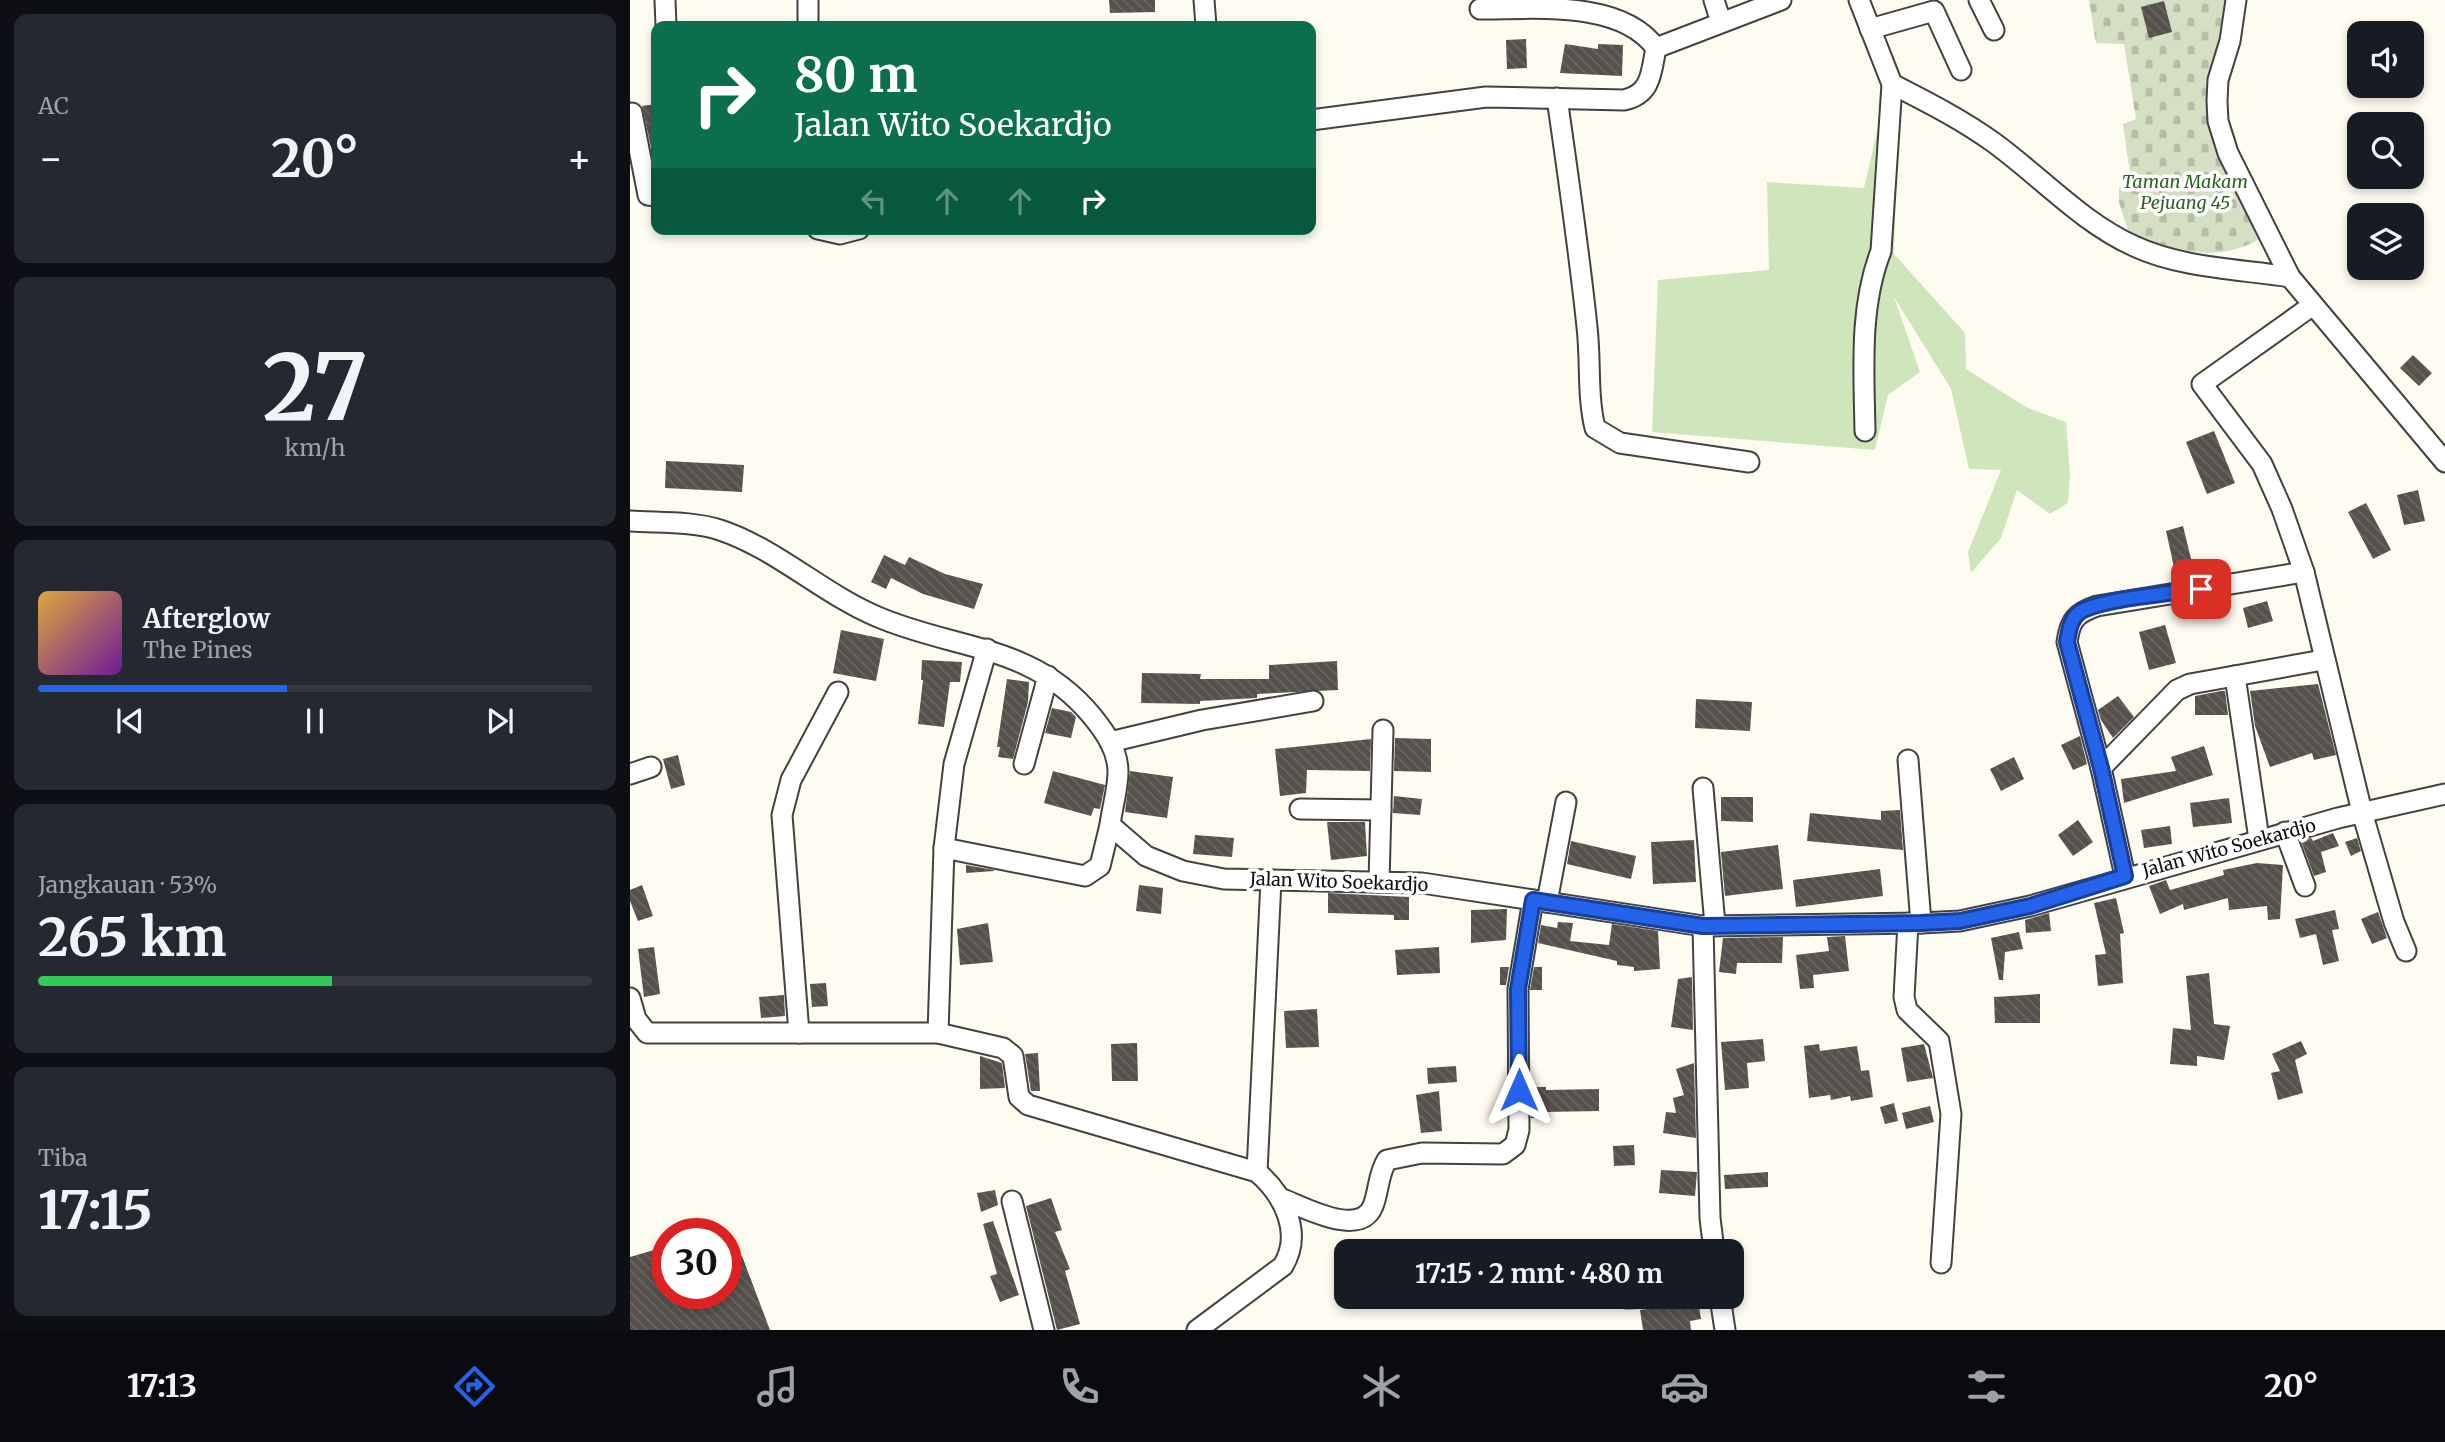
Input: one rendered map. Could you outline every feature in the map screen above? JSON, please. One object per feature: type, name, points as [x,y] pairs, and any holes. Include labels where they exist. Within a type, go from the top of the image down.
[{"type":"street","points":[[666,0],[666,21]]},
{"type":"street","points":[[808,0],[808,21]]},
{"type":"street","points":[[1204,0],[1206,21]]},
{"type":"street","points":[[1714,0],[1721,22]]},
{"type":"street","points":[[1656,47],[1781,0]]},
{"type":"street","points":[[1860,0],[1892,84],[1881,251],[1871,276],[1864,351],[1865,430]]},
{"type":"street","points":[[1979,0],[1994,30]]},
{"type":"street","points":[[2236,0],[2230,41],[2218,80],[2218,121],[2244,189],[2290,277],[2445,461]]},
{"type":"street","points":[[1480,9],[1598,9],[1618,14],[1636,24],[1656,47]]},
{"type":"street","points":[[1870,29],[1934,11],[1961,70]]},
{"type":"street","points":[[1316,119],[1486,97],[1624,100],[1637,97],[1647,89],[1656,47]]},
{"type":"street","points":[[1892,84],[1955,116],[1993,142],[2102,230],[2136,247],[2177,260],[2290,277]]},
{"type":"street","points":[[1557,99],[1588,332],[1591,410],[1595,428],[1620,443],[1749,462]]},
{"type":"street","points":[[632,113],[645,194]]},
{"type":"street","points":[[2313,305],[2202,384],[2262,464],[2304,572],[2323,660],[2362,812],[2394,922],[2406,951]]},
{"type":"street","points":[[630,521],[718,529],[755,545],[803,576],[878,618],[987,649],[1048,676],[1078,699],[1110,741],[1118,772],[1110,825],[1100,866],[1085,876],[944,848]]},
{"type":"street","points":[[2125,876],[2101,768],[2067,642],[2070,623],[2080,612],[2097,606],[2304,572]]},
{"type":"street","points":[[937,1032],[944,848],[954,764],[987,649]]},
{"type":"street","points":[[2101,768],[2177,690],[2190,684],[2323,660]]},
{"type":"street","points":[[1024,764],[1048,676]]},
{"type":"street","points":[[2235,676],[2259,839]]},
{"type":"street","points":[[799,1033],[782,815],[791,780],[838,692]]},
{"type":"street","points":[[1110,741],[1202,720],[1313,701]]},
{"type":"street","points":[[1379,882],[1384,730]]},
{"type":"street","points":[[1908,760],[1914,923],[1904,997],[1907,1010],[1939,1041],[1951,1114],[1941,1263]]},
{"type":"street","points":[[630,774],[651,767]]},
{"type":"street","points":[[1703,788],[1709,926],[1710,1217],[1713,1239]]},
{"type":"street","name":"Jalan Wito Soekardjo","points":[[1110,825],[1146,856],[1183,871],[1224,879],[1422,883],[1709,926],[1914,923],[1960,921],[2030,906],[2125,876],[2259,839],[2445,794]]},
{"type":"street","points":[[1280,1198],[1348,1223],[1362,1219],[1372,1209],[1387,1160],[1402,1154],[1503,1154],[1515,1145],[1519,1130],[1518,989],[1566,802]]},
{"type":"street","points":[[1300,809],[1381,810]]},
{"type":"street","points":[[2285,832],[2305,886]]},
{"type":"street","points":[[1257,1172],[1271,880]]},
{"type":"street","points":[[630,998],[636,1019],[647,1033],[937,1032],[1009,1050],[1014,1062],[1019,1097],[1028,1105],[1257,1172],[1275,1186],[1293,1237],[1292,1251],[1283,1266],[1197,1330]]},
{"type":"street","points":[[1012,1201],[1044,1330]]},
{"type":"street","points":[[1722,1309],[1725,1330]]},
{"type":"green space","name":"Taman Makam Pejuang 45","points":[[2089,0],[2236,0],[2218,121],[2267,234],[2233,250],[2216,252],[2182,250],[2130,237],[2119,202],[2119,188],[2130,174],[2123,124],[2136,119],[2124,44],[2096,43]]},
{"type":"green space","points":[[1884,101],[1898,115],[1894,254],[1965,333],[1966,369],[2026,407],[2066,422],[2070,474],[2068,503],[2050,514],[2017,490],[2001,538],[1971,573],[1968,552],[2001,470],[1969,469],[1951,389],[1894,297],[1920,372],[1888,395],[1875,450],[1652,432],[1658,280],[1769,270],[1767,182],[1864,188]]},
{"type":"building","points":[[1109,0],[1155,0],[1155,12],[1110,13]]},
{"type":"building","points":[[2164,1],[2172,32],[2149,38],[2141,7]]},
{"type":"building","points":[[1526,39],[1527,68],[1507,69],[1506,40]]},
{"type":"building","points":[[1565,44],[1598,49],[1598,44],[1623,45],[1622,76],[1560,73]]},
{"type":"building","points":[[651,105],[651,147],[642,106]]},
{"type":"building","points":[[2413,355],[2432,373],[2419,386],[2400,368]]},
{"type":"building","points":[[2214,431],[2235,483],[2207,494],[2186,442]]},
{"type":"building","points":[[666,461],[744,465],[742,492],[665,488]]},
{"type":"building","points":[[2418,490],[2425,521],[2404,525],[2397,495]]},
{"type":"building","points":[[2366,503],[2391,550],[2373,559],[2348,512]]},
{"type":"building","points":[[2183,526],[2194,571],[2176,576],[2166,531]]},
{"type":"building","points":[[884,555],[905,565],[909,557],[945,574],[983,584],[974,609],[923,594],[891,578],[886,589],[871,582]]},
{"type":"building","points":[[2267,601],[2273,621],[2248,628],[2243,608]]},
{"type":"building","points":[[2165,625],[2176,663],[2149,670],[2139,632]]},
{"type":"building","points":[[841,630],[884,639],[876,681],[833,673]]},
{"type":"building","points":[[922,660],[962,662],[960,682],[950,682],[944,727],[918,724],[923,680]]},
{"type":"building","points":[[1337,661],[1338,690],[1257,694],[1257,698],[1200,701],[1200,704],[1141,703],[1142,673],[1201,674],[1200,679],[1269,679],[1269,665]]},
{"type":"building","points":[[1007,679],[1029,682],[1028,702],[1013,759],[998,757],[1000,747],[997,747]]},
{"type":"building","points":[[2318,684],[2336,755],[2314,760],[2312,753],[2270,767],[2255,726],[2250,691]]},
{"type":"building","points":[[2225,691],[2228,715],[2195,715],[2195,696]]},
{"type":"building","points":[[2118,696],[2134,717],[2113,738],[2098,710]]},
{"type":"building","points":[[1696,699],[1752,702],[1750,731],[1695,728]]},
{"type":"building","points":[[1052,708],[1071,712],[1076,717],[1071,738],[1045,733]]},
{"type":"building","points":[[2080,736],[2087,764],[2073,770],[2061,745]]},
{"type":"building","points":[[1395,738],[1431,739],[1431,772],[1394,771]]},
{"type":"building","points":[[1371,739],[1370,771],[1307,770],[1306,793],[1280,796],[1275,749]]},
{"type":"building","points":[[2204,746],[2213,775],[2124,803],[2121,779],[2176,771],[2171,757]]},
{"type":"building","points":[[678,755],[685,785],[671,789],[663,759]]},
{"type":"building","points":[[2014,757],[2024,779],[2001,791],[1990,769]]},
{"type":"building","points":[[1053,771],[1105,785],[1100,809],[1094,808],[1091,816],[1044,803]]},
{"type":"building","points":[[1130,771],[1173,777],[1167,818],[1125,812]]},
{"type":"building","points":[[1394,796],[1422,799],[1420,815],[1393,813]]},
{"type":"building","points":[[1721,797],[1753,797],[1753,822],[1721,821]]},
{"type":"building","points":[[2229,798],[2232,823],[2193,827],[2190,803]]},
{"type":"building","points":[[1900,810],[1903,850],[1807,841],[1810,813],[1881,820],[1881,811]]},
{"type":"building","points":[[2078,820],[2093,842],[2073,856],[2058,835]]},
{"type":"building","points":[[1327,822],[1365,822],[1367,856],[1331,860]]},
{"type":"building","points":[[2170,826],[2172,844],[2144,848],[2141,830]]},
{"type":"building","points":[[2333,833],[2339,846],[2321,852],[2326,872],[2314,876],[2301,841],[2311,838],[2313,841]]},
{"type":"building","points":[[1195,835],[1234,838],[1232,857],[1193,854]]},
{"type":"building","points":[[2357,838],[2361,851],[2351,856],[2345,842]]},
{"type":"building","points":[[1694,840],[1696,882],[1653,884],[1651,842]]},
{"type":"building","points":[[1571,841],[1636,856],[1631,879],[1567,864]]},
{"type":"building","points":[[1778,845],[1783,889],[1725,896],[1721,852]]},
{"type":"building","points":[[2257,863],[2283,865],[2280,919],[2268,920],[2267,906],[2229,910],[2228,898],[2184,910],[2183,904],[2160,914],[2149,886],[2166,880],[2170,890],[2224,875],[2223,870]]},
{"type":"building","points":[[966,865],[994,870],[994,871],[966,873]]},
{"type":"building","points":[[1880,869],[1883,896],[1796,907],[1793,880]]},
{"type":"building","points":[[642,885],[653,916],[638,921],[630,901],[630,890]]},
{"type":"building","points":[[1139,885],[1163,888],[1161,914],[1136,911]]},
{"type":"building","points":[[1328,893],[1409,897],[1409,920],[1394,920],[1394,915],[1328,913]]},
{"type":"building","points":[[2116,898],[2124,933],[2120,934],[2123,983],[2098,986],[2095,955],[2106,954],[2094,903]]},
{"type":"building","points":[[1507,909],[1506,940],[1471,943],[1471,910]]},
{"type":"building","points":[[2335,910],[2339,929],[2332,930],[2339,961],[2323,965],[2316,934],[2300,938],[2295,919]]},
{"type":"building","points":[[2378,912],[2387,938],[2372,944],[2361,919]]},
{"type":"building","points":[[2049,913],[2051,931],[2026,933],[2025,920]]},
{"type":"building","points":[[1558,922],[1573,923],[1570,941],[1609,945],[1612,924],[1658,931],[1660,969],[1634,971],[1634,967],[1617,965],[1617,961],[1538,943],[1541,925],[1557,928]]},
{"type":"building","points":[[988,923],[993,962],[960,965],[957,929]]},
{"type":"building","points":[[2019,932],[2023,949],[2005,952],[2003,980],[1999,980],[1991,938]]},
{"type":"building","points":[[1845,936],[1849,971],[1813,975],[1814,988],[1800,989],[1796,955],[1829,951],[1827,937]]},
{"type":"building","points":[[1783,937],[1782,963],[1737,963],[1736,974],[1719,972],[1723,938]]},
{"type":"building","points":[[654,947],[660,994],[644,997],[638,949]]},
{"type":"building","points":[[1439,947],[1440,973],[1397,975],[1395,950]]},
{"type":"building","points":[[1500,967],[1509,967],[1506,985],[1500,985]]},
{"type":"building","points":[[1534,967],[1542,967],[1542,990],[1530,990]]},
{"type":"building","points":[[2209,973],[2214,1024],[2230,1026],[2224,1060],[2197,1056],[2197,1066],[2170,1064],[2173,1028],[2191,1030],[2186,976]]},
{"type":"building","points":[[1692,977],[1693,1030],[1671,1027],[1678,979]]},
{"type":"building","points":[[826,983],[828,1006],[812,1007],[810,984]]},
{"type":"building","points":[[2040,994],[2040,1023],[1995,1023],[1994,997]]},
{"type":"building","points":[[784,995],[785,1016],[761,1018],[759,997]]},
{"type":"building","points":[[1317,1009],[1319,1047],[1286,1048],[1284,1011]]},
{"type":"building","points":[[1763,1039],[1765,1061],[1747,1063],[1749,1088],[1725,1090],[1721,1042]]},
{"type":"building","points":[[2301,1041],[2307,1054],[2295,1060],[2303,1093],[2278,1100],[2271,1073],[2280,1071],[2272,1054]]},
{"type":"building","points":[[1137,1043],[1138,1081],[1112,1081],[1111,1044]]},
{"type":"building","points":[[1819,1044],[1820,1051],[1857,1046],[1861,1071],[1869,1070],[1873,1097],[1851,1101],[1850,1096],[1831,1100],[1830,1095],[1809,1098],[1804,1046]]},
{"type":"building","points":[[1924,1044],[1933,1078],[1907,1082],[1901,1048]]},
{"type":"building","points":[[1038,1053],[1040,1091],[1031,1091],[1025,1054]]},
{"type":"building","points":[[980,1056],[1002,1063],[1005,1088],[980,1089]]},
{"type":"building","points":[[1694,1063],[1696,1138],[1663,1133],[1666,1112],[1676,1113],[1673,1098],[1684,1095],[1676,1069]]},
{"type":"building","points":[[1456,1066],[1457,1082],[1428,1084],[1427,1068]]},
{"type":"building","points":[[1531,1087],[1546,1087],[1546,1090],[1599,1089],[1599,1111],[1545,1112],[1545,1118],[1531,1118]]},
{"type":"building","points":[[1439,1091],[1442,1131],[1421,1133],[1416,1095]]},
{"type":"building","points":[[1894,1103],[1898,1121],[1885,1124],[1880,1107]]},
{"type":"building","points":[[1930,1106],[1934,1122],[1906,1129],[1902,1113]]},
{"type":"building","points":[[1634,1145],[1635,1165],[1614,1166],[1613,1146]]},
{"type":"building","points":[[1661,1170],[1697,1172],[1695,1196],[1659,1193]]},
{"type":"building","points":[[1768,1172],[1768,1187],[1725,1189],[1724,1175]]},
{"type":"building","points":[[995,1190],[998,1205],[981,1212],[977,1193]]},
{"type":"building","points":[[1051,1198],[1062,1230],[1055,1232],[1070,1269],[1065,1271],[1080,1324],[1057,1330],[1026,1206]]},
{"type":"building","points":[[993,1221],[1019,1295],[1000,1302],[990,1276],[997,1274],[983,1224]]},
{"type":"building","points":[[651,1251],[651,1309],[742,1309],[742,1256],[770,1330],[630,1330],[630,1257]]},
{"type":"building","points":[[1699,1309],[1701,1319],[1690,1321],[1691,1330],[1643,1330],[1640,1310]]},
{"type":"route","points":[[1519,1090],[1518,989],[1533,900],[1703,926],[1921,923],[1960,921],[2030,906],[2125,876],[2101,768],[2067,642],[2070,623],[2080,612],[2097,606],[2201,589]]}]
